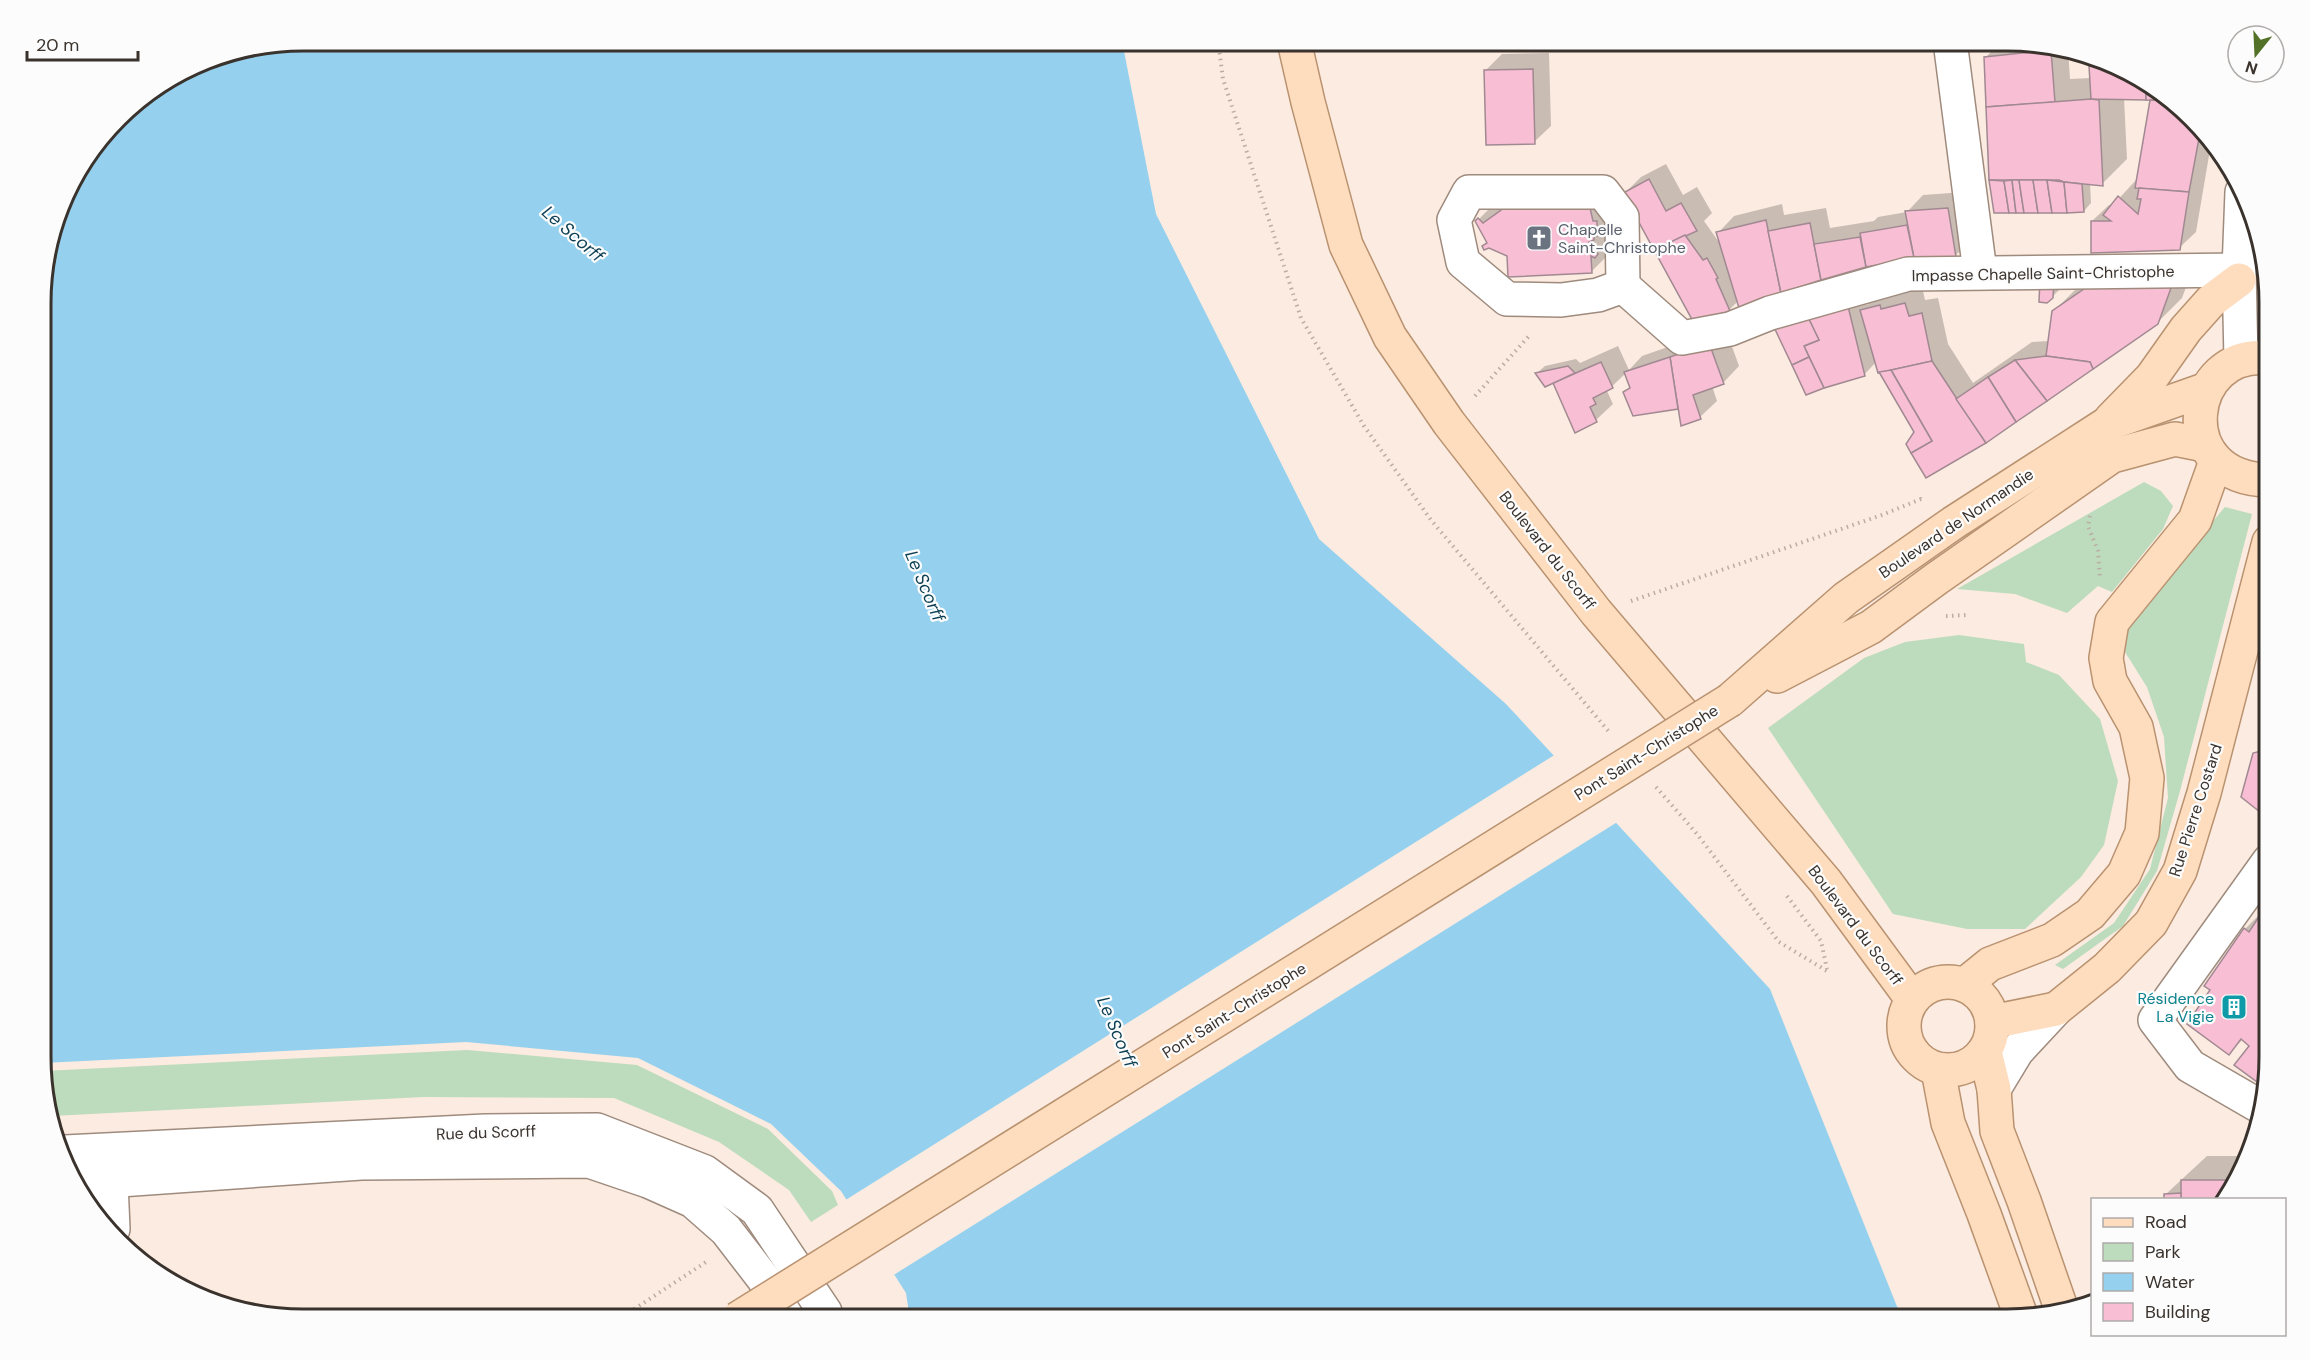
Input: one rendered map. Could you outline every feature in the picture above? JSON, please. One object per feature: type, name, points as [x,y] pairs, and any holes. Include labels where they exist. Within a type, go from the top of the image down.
[{"type":"main road","name":"Boulevard du Scorff","points":[[1296,51],[1346,244],[1390,337],[1449,423],[1596,612],[1826,882],[1912,999]]},
{"type":"main road","points":[[2105,425],[2152,377],[2198,315],[2239,275]]},
{"type":"main road","points":[[2255,359],[2222,371],[2207,389],[2200,406],[2200,426],[2211,453],[2232,474],[2259,480]]},
{"type":"main road","name":"Boulevard de Normandie","points":[[1730,700],[1846,598],[1953,523],[2105,425],[2207,389]]},
{"type":"main road","name":"Boulevard de Normandie","points":[[1730,700],[1871,627],[2112,456],[2175,439],[2211,453]]},
{"type":"main road","points":[[1964,985],[1990,964],[2052,940],[2090,914],[2124,874],[2142,832],[2147,778],[2136,727],[2110,681],[2106,658],[2112,622],[2195,520],[2211,453]]},
{"type":"main road","name":"Rue Pierre Costard","points":[[1989,1037],[2056,1009],[2107,968],[2151,922],[2180,870],[2204,793],[2259,581]]},
{"type":"main road","name":"Pont Saint-Christophe","points":[[753,1309],[1730,700]]},
{"type":"main road","points":[[1989,1037],[1972,1064],[1956,1070],[1938,1070],[1924,1065],[1905,1042],[1903,1027],[1905,1012],[1912,999],[1927,987],[1945,982],[1964,985],[1978,993],[1988,1006],[1997,1131],[2059,1303]]},
{"type":"main road","points":[[1938,1070],[1948,1123],[2018,1308]]},
{"type":"street","points":[[1951,51],[1980,272]]},
{"type":"street","points":[[1469,192],[1603,192],[1622,217],[1623,286],[1598,295],[1561,300],[1507,299],[1463,262],[1454,220],[1469,192]]},
{"type":"street","points":[[2241,210],[2239,275],[2255,359]]},
{"type":"street","name":"Impasse Chapelle Saint-Christophe","points":[[1623,286],[1682,338],[1730,329],[1770,313],[1908,274],[1980,272],[2239,275]]},
{"type":"street","points":[[2254,1103],[2190,1066],[2156,1020],[2259,875]]},
{"type":"street","points":[[1994,1089],[2017,1051],[2056,1009]]},
{"type":"street","name":"Rue du Scorff","points":[[69,1152],[485,1131],[597,1130],[705,1172],[758,1210],[823,1309]]},
{"type":"street","points":[[110,1149],[112,1221]]},
{"type":"street","name":"Rue du Scorff","points":[[85,1183],[361,1163],[589,1161],[693,1201],[726,1230],[763,1278],[782,1309]]},
{"type":"path","points":[[1219,51],[1223,79],[1301,318],[1364,426],[1431,520],[1615,739]]},
{"type":"path","points":[[1449,423],[1519,350]]},
{"type":"path","points":[[2092,510],[2088,525],[2098,551],[2100,575],[2097,596],[2112,622]]},
{"type":"path","points":[[1596,612],[1882,515]]},
{"type":"path","points":[[1652,783],[1696,834],[1779,942],[1827,970]]},
{"type":"path","points":[[635,1309],[694,1271]]},
{"type":"green space","points":[[2144,482],[2161,491],[2173,506],[2163,529],[2112,592],[2098,586],[2067,613],[2015,594],[1957,589]]},
{"type":"green space","points":[[2225,507],[2252,514],[2157,871],[2123,926],[2063,969],[2055,965],[2114,923],[2150,869],[2168,798],[2164,737],[2147,687],[2120,644],[2125,624]]},
{"type":"green space","points":[[1959,635],[2024,644],[2026,662],[2059,675],[2100,719],[2118,781],[2104,845],[2081,877],[2025,929],[1967,929],[1893,914],[1768,728],[1864,658],[1905,642]]},
{"type":"green space","points":[[467,1050],[637,1065],[768,1129],[832,1191],[838,1205],[811,1222],[789,1190],[719,1142],[614,1098],[423,1097],[58,1116],[52,1071]]},
{"type":"water","name":"Le Scorff","points":[[303,51],[1124,51],[1156,214],[1319,539],[1506,704],[1770,989],[1898,1309],[908,1309],[906,1293],[841,1191],[771,1124],[638,1058],[466,1042],[51,1063],[51,303],[53,270],[64,222],[77,191],[93,163],[113,137],[137,113],[163,93],[191,77],[222,64],[270,53]]},
{"type":"pier","points":[[1556,754],[1619,821],[892,1276],[844,1201]]},
{"type":"building","points":[[2029,52],[2051,55],[2055,102],[1986,107],[1984,57]]},
{"type":"building","points":[[2089,66],[2104,70],[2146,92],[2146,100],[2091,99]]},
{"type":"building","points":[[1533,69],[1535,144],[1486,145],[1484,70]]},
{"type":"building","points":[[2146,92],[2158,101],[2146,100]]},
{"type":"building","points":[[2099,100],[2103,186],[2059,180],[1989,180],[1986,107]]},
{"type":"building","points":[[2150,100],[2158,100],[2199,139],[2189,192],[2135,188]]},
{"type":"building","points":[[1649,179],[1666,211],[1681,203],[1697,231],[1654,250],[1623,193]]},
{"type":"building","points":[[1989,180],[2004,181],[2009,213],[1994,213]]},
{"type":"building","points":[[2012,180],[2016,213],[2009,213],[2004,181]]},
{"type":"building","points":[[2012,180],[2019,180],[2024,213],[2016,213]]},
{"type":"building","points":[[2019,180],[2033,180],[2038,213],[2024,213]]},
{"type":"building","points":[[2033,180],[2047,180],[2052,213],[2038,213]]},
{"type":"building","points":[[2047,180],[2064,182],[2067,213],[2052,213]]},
{"type":"building","points":[[2064,182],[2082,184],[2084,212],[2067,213]]},
{"type":"building","points":[[2139,188],[2189,192],[2180,250],[2091,253],[2091,221],[2111,221],[2103,215],[2118,196],[2138,214],[2141,199],[2137,199]]},
{"type":"building","name":"Chapelle Saint-Christophe","points":[[1501,204],[1590,208],[1593,221],[1597,221],[1597,236],[1589,242],[1589,247],[1598,254],[1595,258],[1591,256],[1592,273],[1508,277],[1507,256],[1489,248],[1484,250],[1482,246],[1487,243],[1475,221],[1478,218],[1483,223],[1501,210]]},
{"type":"building","points":[[1948,208],[1956,257],[1914,258],[1905,211]]},
{"type":"building","points":[[1766,220],[1781,293],[1739,308],[1716,232]]},
{"type":"building","points":[[1810,223],[1821,280],[1781,293],[1768,231]]},
{"type":"building","points":[[1907,225],[1914,258],[1866,267],[1860,233]]},
{"type":"building","points":[[1685,235],[1703,260],[1707,258],[1718,278],[1716,279],[1730,311],[1694,323],[1654,250]]},
{"type":"building","points":[[1860,237],[1866,267],[1821,280],[1814,244]]},
{"type":"building","points":[[2054,278],[2053,298],[2047,303],[2039,302],[2040,279]]},
{"type":"building","points":[[2100,278],[2140,278],[2171,288],[2158,324],[2093,369],[2090,362],[2046,356],[2052,311]]},
{"type":"building","points":[[1846,298],[1865,376],[1824,388],[1804,346],[1819,340],[1805,311]]},
{"type":"building","points":[[1905,303],[1909,316],[1922,313],[1932,361],[1878,373],[1860,310],[1880,305],[1881,309]]},
{"type":"building","points":[[1805,311],[1819,340],[1804,346],[1809,357],[1792,365],[1771,321]]},
{"type":"building","points":[[1709,343],[1724,384],[1693,395],[1701,419],[1681,426],[1670,357]]},
{"type":"building","points":[[2046,356],[2090,362],[2093,369],[2047,401],[2015,360]]},
{"type":"building","points":[[1670,357],[1678,409],[1633,416],[1623,392],[1630,388],[1624,372]]},
{"type":"building","points":[[1809,357],[1824,388],[1806,395],[1792,365]]},
{"type":"building","points":[[2015,360],[2047,401],[2016,422],[1988,377]]},
{"type":"building","points":[[1932,361],[1986,443],[1926,478],[1911,453],[1932,441],[1891,370]]},
{"type":"building","points":[[1601,362],[1613,388],[1593,398],[1596,404],[1590,407],[1597,422],[1575,433],[1553,383]]},
{"type":"building","points":[[1568,366],[1575,373],[1545,387],[1535,373]]},
{"type":"building","points":[[1891,370],[1932,441],[1911,453],[1906,444],[1914,432],[1879,372]]},
{"type":"building","points":[[1988,377],[2016,422],[1986,443],[1956,399]]},
{"type":"building","points":[[2259,752],[2259,811],[2241,797],[2253,753]]},
{"type":"building","name":"Résidence La Vigie","points":[[2259,917],[2257,1082],[2234,1065],[2249,1046],[2241,1039],[2229,1055],[2187,1024],[2210,990],[2204,986],[2244,928],[2249,932]]},
{"type":"building","points":[[2181,1180],[2227,1180],[2216,1198],[2181,1198]]},
{"type":"building","points":[[2181,1193],[2181,1198],[2164,1198],[2164,1194]]},
{"type":"place","name":"Chapelle Saint-Christophe","points":[[1539,238]]},
{"type":"place","name":"Résidence La Vigie","points":[[2234,1007]]}]
